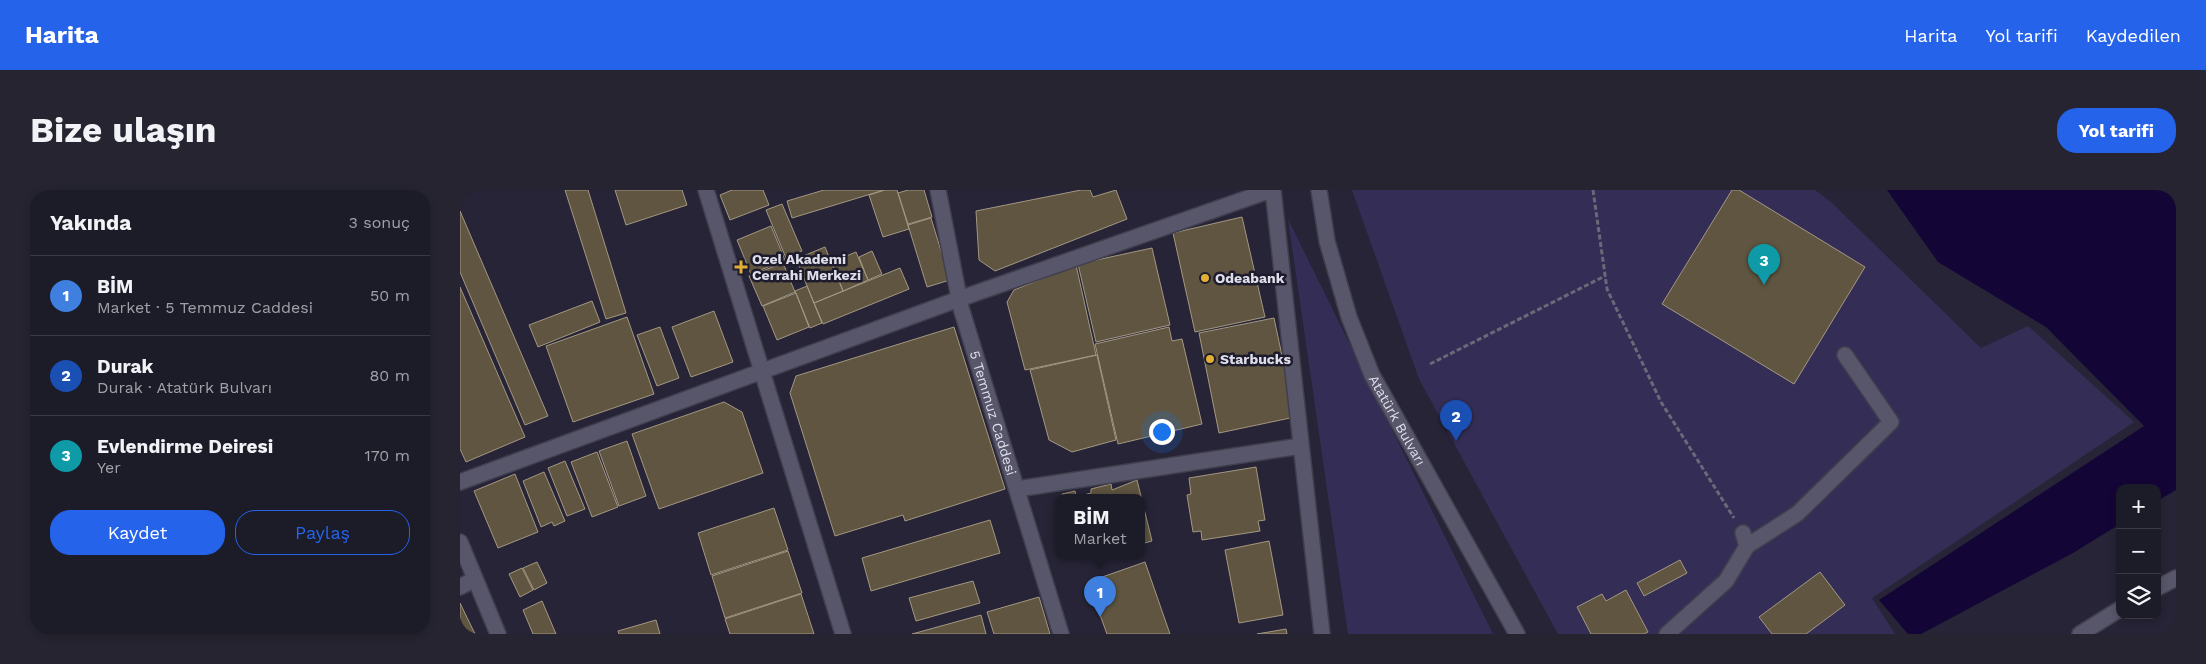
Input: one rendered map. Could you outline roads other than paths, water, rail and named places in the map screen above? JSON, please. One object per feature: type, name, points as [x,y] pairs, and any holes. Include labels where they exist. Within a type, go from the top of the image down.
[{"type":"street","points":[[706,190],[843,634]]},
{"type":"street","name":"5 Temmuz Caddesi","points":[[938,190],[959,299],[1061,634]]},
{"type":"street","points":[[460,482],[959,299],[1272,190],[1322,634]]},
{"type":"street","name":"Atatürk Bulvarı","points":[[1319,190],[1327,241],[1350,317],[1372,375],[1517,634]]},
{"type":"street","points":[[1667,634],[1726,581],[1745,540],[1797,514],[1891,422],[1845,355]]},
{"type":"street","points":[[1017,489],[1301,446]]},
{"type":"street","points":[[460,542],[498,634]]},
{"type":"street","points":[[2161,586],[2176,578]]},
{"type":"street","points":[[460,587],[475,579]]},
{"type":"street","points":[[2080,634],[2116,612]]},
{"type":"place","name":"Ozel Akademi Cerrahi Merkezi","points":[[741,267]]},
{"type":"place","name":"Odeabank","points":[[1205,278]]},
{"type":"place","name":"Evlendirme Deiresi","points":[[1764,285]]},
{"type":"place","name":"Starbucks","points":[[1210,359]]},
{"type":"place","name":"Durak","points":[[1456,441]]},
{"type":"place","name":"BİM","points":[[1100,617]]}]
